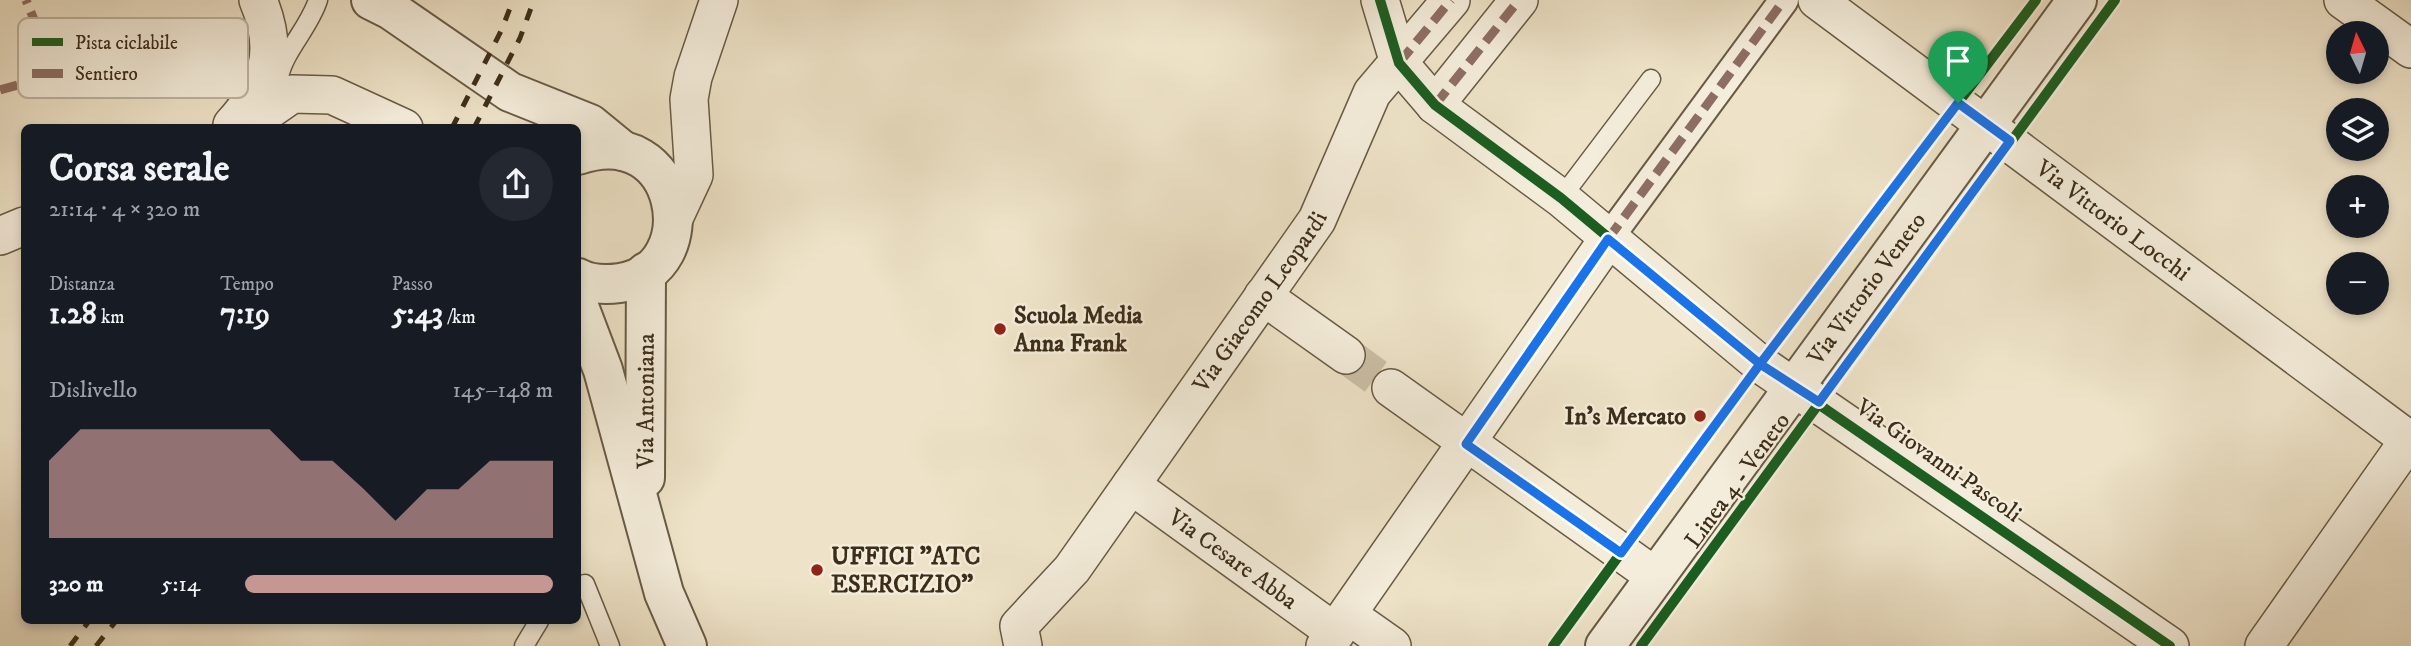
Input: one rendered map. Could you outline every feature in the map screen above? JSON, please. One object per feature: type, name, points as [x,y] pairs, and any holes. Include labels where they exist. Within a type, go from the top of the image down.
[{"type":"street","points":[[234,124],[255,100],[271,50],[268,22],[258,0]]},
{"type":"street","points":[[581,279],[605,285],[626,282],[646,272],[666,248],[674,218],[694,175],[689,99],[693,77],[719,0]]},
{"type":"street","points":[[1380,0],[1399,63]]},
{"type":"street","name":"Via Giacomo Leopardi","points":[[1023,646],[1019,626],[1051,595],[1317,220],[1372,93],[1451,0]]},
{"type":"street","points":[[1436,104],[1519,0]]},
{"type":"street","points":[[1336,631],[1608,239],[1784,0]]},
{"type":"street","name":"Via Vittorio Locchi","points":[[1817,0],[2410,439]]},
{"type":"street","name":"Via Vittorio Veneto","points":[[1605,646],[2077,0]]},
{"type":"street","points":[[2343,0],[2411,49]]},
{"type":"street","points":[[381,3],[510,92],[590,124],[622,151],[643,160],[660,175],[671,195],[674,218]]},
{"type":"street","name":"Via Giovanni Pascoli","points":[[1399,63],[1436,104],[1562,198],[1760,364],[2170,646]]},
{"type":"street","points":[[510,92],[536,124]]},
{"type":"street","points":[[249,124],[292,94],[332,95],[395,124]]},
{"type":"street","points":[[581,154],[600,149],[622,151]]},
{"type":"street","points":[[0,236],[21,227]]},
{"type":"street","name":"Via Antoniana","points":[[645,529],[646,272]]},
{"type":"street","points":[[1264,296],[1346,355]]},
{"type":"street","name":"Via Antoniana","points":[[581,312],[603,370],[664,593],[687,646]]},
{"type":"street","points":[[1391,388],[1656,578]]},
{"type":"street","points":[[2264,646],[2410,439]]},
{"type":"street","name":"Via Cesare Abba","points":[[1131,485],[1336,631],[1392,646]]},
{"type":"lane","points":[[276,105],[281,66],[311,21],[318,0]]},
{"type":"lane","points":[[1562,198],[1651,79]]},
{"type":"lane","points":[[581,585],[585,584],[610,646]]},
{"type":"lane","points":[[524,646],[538,624]]},
{"type":"tunnel","points":[[1346,355],[1391,388]]},
{"type":"railway","points":[[454,124],[502,29],[513,0]]},
{"type":"railway","points":[[476,124],[520,38],[534,0]]},
{"type":"railway","points":[[70,646],[87,624]]},
{"type":"railway","points":[[96,646],[114,624]]},
{"type":"marked path","points":[[26,0],[33,18]]},
{"type":"marked path","points":[[1399,63],[1451,0]]},
{"type":"marked path","points":[[1435,105],[1519,0]]},
{"type":"marked path","points":[[1608,239],[1784,0]]},
{"type":"marked path","points":[[0,90],[18,85]]},
{"type":"cycle path","points":[[1380,0],[1399,63],[1435,105],[1561,198],[1760,364],[2170,646]]},
{"type":"cycle path","points":[[1553,646],[1731,402],[2036,0]]},
{"type":"cycle path","name":"Linea 4 - Veneto","points":[[1641,646],[2115,0]]},
{"type":"place","name":"Scuola Media Anna Frank","points":[[1000,329]]},
{"type":"place","name":"In's Mercato","points":[[1700,416]]},
{"type":"place","name":"UFFICI \"ATC ESERCIZIO\"","points":[[817,570]]},
{"type":"route","points":[[1958,103],[1760,364],[1608,239],[1466,444],[1621,553],[1760,364],[1819,402],[1874,330],[2010,141],[1958,103]]}]
